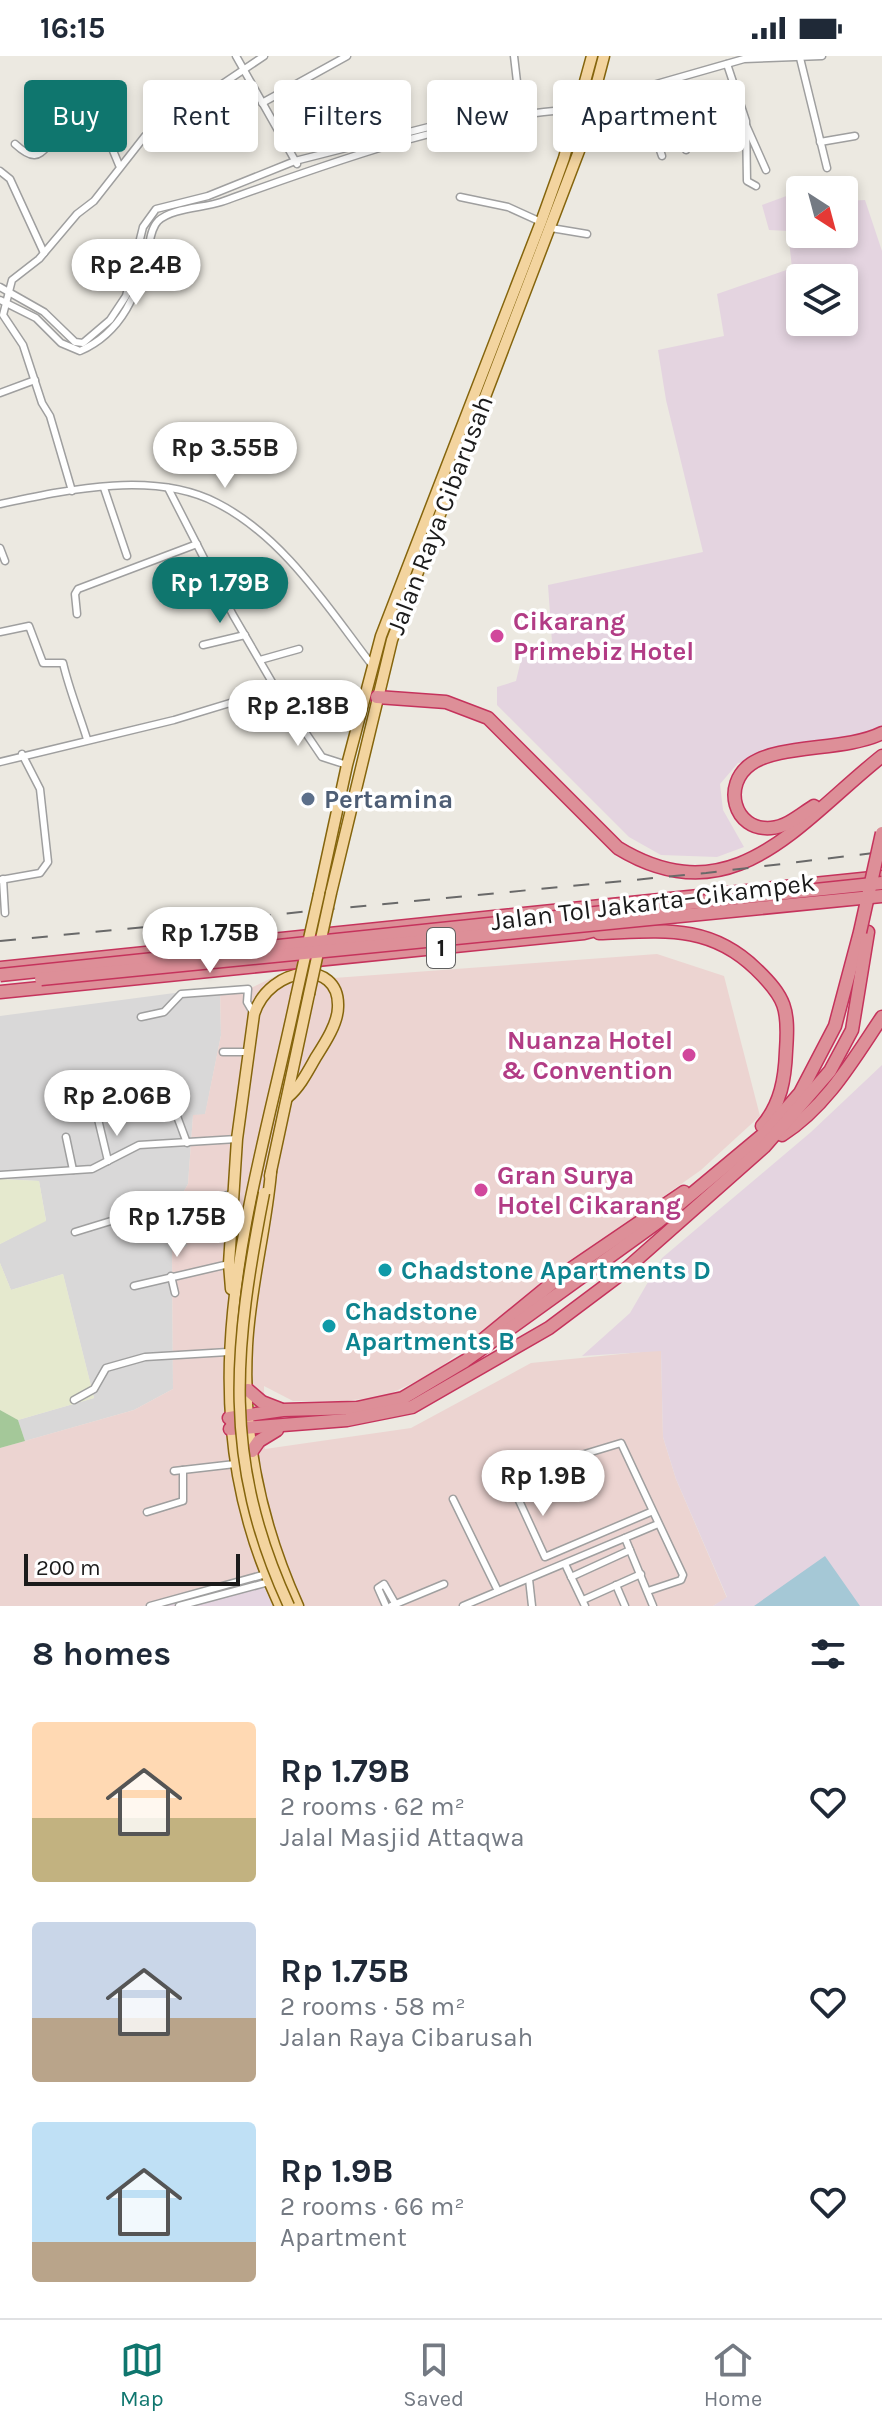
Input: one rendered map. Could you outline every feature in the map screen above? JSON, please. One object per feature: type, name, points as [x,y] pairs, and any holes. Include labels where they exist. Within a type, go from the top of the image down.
[{"type":"highway","points":[[370,696],[446,702],[477,712],[518,745],[618,848],[638,861],[674,873],[729,869],[762,856],[788,838],[837,792],[882,756]]},
{"type":"highway","points":[[837,792],[789,822],[768,829],[746,821],[733,797],[742,773],[761,759],[849,744],[882,733]]},
{"type":"highway","points":[[764,1147],[813,1093],[842,1051],[857,1006],[864,932],[882,833]]},
{"type":"highway","points":[[250,1426],[283,1410],[374,1406],[403,1398],[452,1369],[658,1222],[747,1150],[783,1114],[815,1069],[831,1037],[882,864]]},
{"type":"highway","name":"Jalan Tol Jakarta–Cikampek","points":[[0,968],[882,880]]},
{"type":"highway","name":"1","points":[[0,975],[882,880]]},
{"type":"highway","name":"Jalan Tol Jakarta–Cikampek","points":[[0,992],[584,933],[611,926],[882,897]]},
{"type":"highway","name":"1","points":[[0,983],[882,897]]},
{"type":"highway","points":[[452,1369],[549,1284],[695,1184],[739,1149],[770,1117],[781,1090],[786,1048],[786,1004],[776,989],[734,948],[717,939],[677,932],[584,933]]},
{"type":"highway","points":[[230,1428],[284,1426],[398,1412],[445,1389],[580,1305],[764,1147],[821,1103],[882,1017]]},
{"type":"highway","points":[[248,1395],[283,1410]]},
{"type":"highway","points":[[252,1451],[262,1438],[284,1426]]},
{"type":"main road","name":"Jalan Raya Cibarusah","points":[[586,80],[592,56]]},
{"type":"main road","name":"Jalan Raya Cibarusah","points":[[598,80],[604,56]]},
{"type":"main road","name":"Jalan Raya Cibarusah","points":[[284,1606],[267,1578],[244,1510],[235,1464],[228,1400],[232,1299],[296,997],[325,893],[370,696],[372,665],[402,579],[541,222],[564,152]]},
{"type":"main road","name":"Jalan Raya Cibarusah","points":[[298,1606],[271,1545],[259,1500],[248,1395],[250,1319],[271,1172],[309,994],[347,765],[419,564],[579,152]]},
{"type":"main road","points":[[372,665],[384,668]]},
{"type":"main road","points":[[232,1299],[229,1264],[237,1139],[254,1014],[265,990],[284,977],[320,976],[337,996],[339,1004],[333,1025],[303,1079],[288,1097]]},
{"type":"main road","name":"Jalan Raya Cibarusah","points":[[260,1167],[262,1193]]},
{"type":"main road","name":"Jalan Raya Cibarusah","points":[[271,1172],[262,1193],[242,1310],[238,1390],[246,1479],[284,1606]]},
{"type":"main road","points":[[228,1400],[238,1406],[248,1395]]},
{"type":"street","points":[[236,56],[300,171]]},
{"type":"street","points":[[72,491],[50,416],[42,403],[18,334],[3,315],[4,289],[44,253],[77,214],[94,201],[119,165],[134,154],[153,129],[264,56]]},
{"type":"street","points":[[262,103],[347,56]]},
{"type":"street","points":[[514,56],[517,80]]},
{"type":"street","points":[[675,80],[763,57],[822,56]]},
{"type":"street","points":[[800,58],[827,168]]},
{"type":"street","points":[[727,64],[746,125],[766,170]]},
{"type":"street","points":[[746,125],[747,181],[756,186]]},
{"type":"street","points":[[4,289],[44,312],[75,342],[83,343],[110,320],[126,296],[143,227],[150,213],[208,196],[295,161],[427,129]]},
{"type":"street","points":[[820,142],[855,136]]},
{"type":"street","points":[[4,302],[36,318],[70,349],[80,351],[108,332],[133,301],[154,228],[160,220],[219,203],[300,171],[427,139]]},
{"type":"street","points":[[15,144],[24,152]]},
{"type":"street","points":[[112,152],[119,165]]},
{"type":"street","points":[[661,152],[662,156]]},
{"type":"street","points":[[0,171],[10,179],[44,253]]},
{"type":"street","points":[[460,197],[508,207],[541,222]]},
{"type":"street","points":[[551,228],[587,234]]},
{"type":"street","points":[[0,393],[35,380]]},
{"type":"street","points":[[0,504],[104,488],[168,488],[217,502],[268,541],[306,579],[372,665]]},
{"type":"street","points":[[104,488],[127,556]]},
{"type":"street","points":[[168,488],[276,689],[322,757],[347,765]]},
{"type":"street","points":[[77,614],[74,599],[78,589],[197,544]]},
{"type":"street","points":[[0,548],[5,561]]},
{"type":"street","points":[[0,630],[29,626],[43,663],[63,663],[65,681],[72,692],[87,739]]},
{"type":"street","points":[[203,645],[245,635]]},
{"type":"street","points":[[260,660],[299,649]]},
{"type":"street","points":[[0,762],[22,754],[174,720],[276,689]]},
{"type":"street","points":[[287,703],[319,693],[370,696]]},
{"type":"street","points":[[5,913],[2,880],[40,873],[48,862],[40,789],[22,754]]},
{"type":"street","points":[[141,1017],[164,1012],[181,994],[232,988],[248,989],[247,1002],[254,1014]]},
{"type":"street","points":[[223,1052],[247,1052]]},
{"type":"street","points":[[165,1084],[187,1143]]},
{"type":"street","points":[[92,1094],[108,1161]]},
{"type":"street","points":[[66,1137],[73,1170]]},
{"type":"street","points":[[0,1175],[92,1169],[139,1145],[237,1139]]},
{"type":"street","points":[[75,1232],[124,1217],[233,1194]]},
{"type":"street","points":[[134,1286],[229,1264]]},
{"type":"street","points":[[171,1276],[175,1293]]},
{"type":"street","points":[[74,1400],[96,1387],[106,1368],[128,1360],[228,1352]]},
{"type":"street","points":[[648,1591],[682,1578],[653,1511],[619,1441],[515,1475],[510,1481],[545,1557],[653,1511]]},
{"type":"street","points":[[174,1471],[235,1464]]},
{"type":"street","points":[[147,1512],[183,1501],[183,1470]]},
{"type":"street","points":[[453,1499],[498,1591]]},
{"type":"street","points":[[463,1606],[658,1524]]},
{"type":"street","points":[[625,1538],[653,1606]]},
{"type":"street","points":[[571,1577],[630,1550]]},
{"type":"street","points":[[565,1564],[584,1603],[641,1574]]},
{"type":"street","points":[[150,1606],[267,1578]]},
{"type":"street","points":[[179,1606],[267,1578]]},
{"type":"street","points":[[529,1579],[532,1606]]},
{"type":"street","points":[[392,1606],[444,1584]]},
{"type":"street","points":[[616,1585],[625,1606]]},
{"type":"street","points":[[591,1597],[595,1606]]},
{"type":"shaded area","points":[[786,196],[786,231],[769,230],[762,205]]},
{"type":"shaded area","points":[[858,200],[865,200],[882,251],[882,734],[738,763],[720,784],[723,810],[744,847],[717,857],[661,855],[629,837],[497,705],[497,687],[516,681],[522,656],[552,642],[548,585],[703,552],[666,400],[658,350],[724,336],[717,294],[786,270],[786,336],[858,336],[858,264],[792,264],[790,248],[858,248]]},
{"type":"shaded area","points":[[657,954],[724,976],[760,1116],[701,1170],[544,1281],[434,1373],[383,1397],[341,1401],[293,1401],[264,1386],[265,1449],[411,1428],[531,1363],[661,1350],[663,1437],[676,1479],[727,1598],[713,1606],[273,1606],[260,1578],[143,1606],[0,1606],[0,1448],[134,1410],[173,1389],[172,1250],[187,1246],[177,1203],[188,1184],[193,1115],[205,1114],[221,1035],[220,987],[253,987],[286,971],[320,973],[334,978]]},
{"type":"shaded area","points":[[220,987],[221,1035],[205,1115],[193,1116],[188,1184],[177,1203],[187,1246],[172,1251],[173,1389],[134,1410],[25,1441],[18,1420],[94,1398],[63,1274],[11,1290],[0,1263],[0,1244],[46,1220],[39,1181],[0,1179],[0,1016]]},
{"type":"shaded area","points":[[882,1065],[882,1606],[713,1606],[727,1597],[676,1479],[663,1437],[661,1351],[582,1356],[630,1313],[662,1258],[811,1132]]},
{"type":"shaded area","points":[[260,1578],[273,1606],[143,1606]]},
{"type":"green space","points":[[0,1179],[39,1181],[46,1221],[0,1244]]},
{"type":"green space","points":[[0,1263],[11,1290],[63,1274],[94,1398],[18,1420],[0,1410]]},
{"type":"green space","points":[[0,1410],[18,1420],[25,1441],[0,1448]]},
{"type":"water","points":[[825,1556],[860,1606],[754,1606]]},
{"type":"railway","points":[[0,941],[706,873],[882,852]]},
{"type":"place","name":"Cikarang Primebiz Hotel","points":[[497,636]]},
{"type":"place","name":"Pertamina","points":[[308,799]]},
{"type":"place","name":"Nuanza Hotel & Convention","points":[[689,1055]]},
{"type":"place","name":"Gran Surya Hotel Cikarang","points":[[481,1190]]},
{"type":"place","name":"Chadstone Apartments D","points":[[385,1270]]},
{"type":"place","name":"Chadstone Apartments B","points":[[329,1326]]}]
